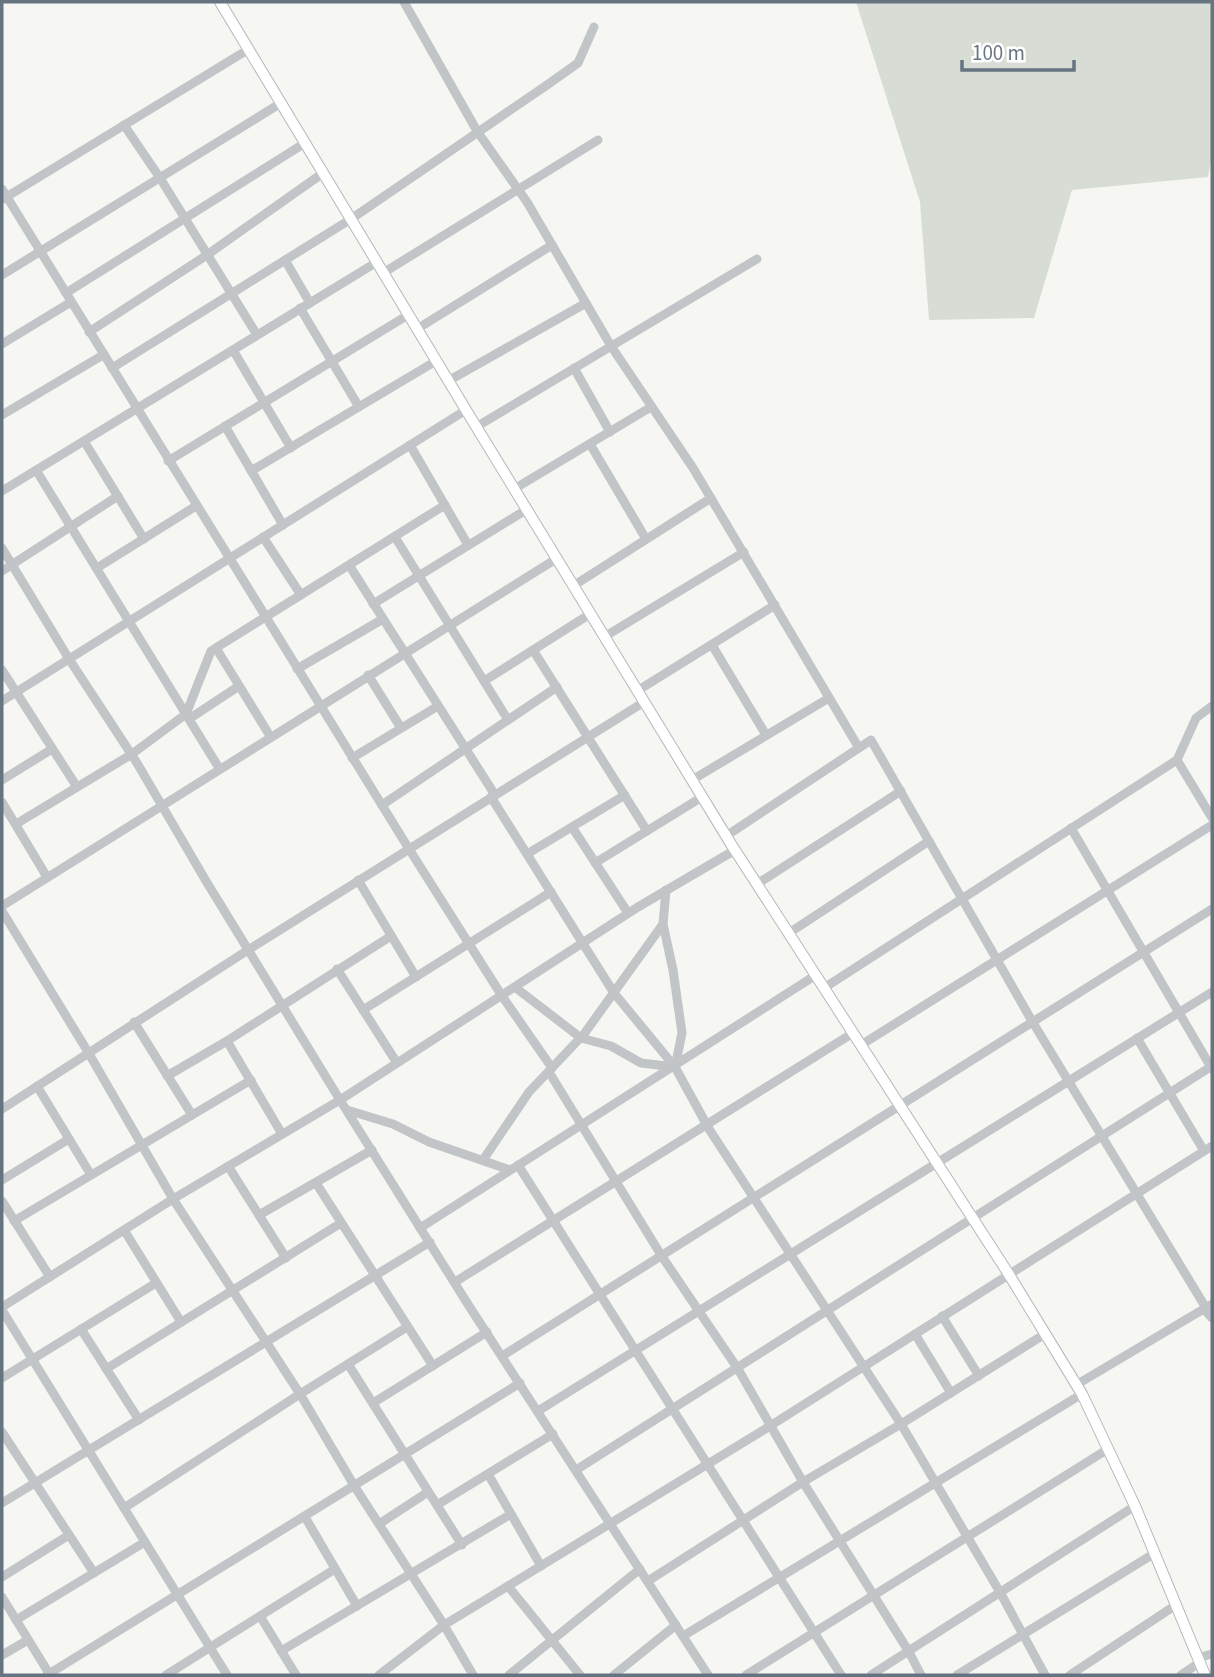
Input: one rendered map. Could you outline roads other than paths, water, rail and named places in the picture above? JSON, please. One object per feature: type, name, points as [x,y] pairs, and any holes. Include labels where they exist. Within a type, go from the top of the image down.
[{"type":"main road","points":[[220,2],[726,836],[1008,1273],[1079,1390],[1135,1506],[1205,1675]]},
{"type":"street","points":[[404,2],[477,131],[519,189],[611,346],[711,498],[859,748]]},
{"type":"street","points":[[112,368],[351,219],[578,63],[594,27]]},
{"type":"street","points":[[248,49],[3,195],[352,758],[550,1070],[615,1182],[737,1369],[921,1675]]},
{"type":"street","points":[[2,275],[281,103]]},
{"type":"street","points":[[124,125],[257,335]]},
{"type":"street","points":[[383,273],[598,140]]},
{"type":"street","points":[[2,344],[185,218],[305,143]]},
{"type":"street","points":[[89,332],[207,255],[323,173]]},
{"type":"street","points":[[417,329],[552,245]]},
{"type":"street","points":[[476,427],[757,259]]},
{"type":"street","points":[[285,260],[310,303]]},
{"type":"street","points":[[2,491],[377,262]]},
{"type":"street","points":[[448,381],[586,303]]},
{"type":"street","points":[[300,308],[359,407]]},
{"type":"street","points":[[169,461],[408,315]]},
{"type":"street","points":[[233,350],[291,448]]},
{"type":"street","points":[[2,415],[103,355]]},
{"type":"street","points":[[251,471],[436,361]]},
{"type":"street","points":[[574,368],[610,432]]},
{"type":"street","points":[[514,489],[651,407]]},
{"type":"street","points":[[2,701],[466,410]]},
{"type":"street","points":[[225,426],[283,525]]},
{"type":"street","points":[[84,441],[144,538]]},
{"type":"street","points":[[590,444],[646,539]]},
{"type":"street","points":[[410,445],[468,545]]},
{"type":"street","points":[[36,470],[219,768]]},
{"type":"street","points":[[2,570],[118,496]]},
{"type":"street","points":[[573,586],[711,498]]},
{"type":"street","points":[[188,716],[202,668],[211,651],[445,505]]},
{"type":"street","points":[[97,568],[196,506]]},
{"type":"street","points":[[373,604],[526,510]]},
{"type":"street","points":[[263,537],[301,595]]},
{"type":"street","points":[[395,537],[508,720]]},
{"type":"street","points":[[2,548],[69,659],[132,754],[248,950],[420,1228],[708,1675]]},
{"type":"street","points":[[604,638],[744,552]]},
{"type":"street","points":[[2,906],[556,559]]},
{"type":"street","points":[[349,565],[614,993],[676,1067],[707,1125],[901,1424],[1001,1594],[1045,1675]]},
{"type":"street","points":[[637,691],[775,606]]},
{"type":"street","points":[[484,681],[590,614]]},
{"type":"street","points":[[297,669],[383,619]]},
{"type":"street","points":[[712,645],[766,735]]},
{"type":"street","points":[[216,648],[270,736]]},
{"type":"street","points":[[533,650],[648,831]]},
{"type":"street","points":[[2,670],[77,787]]},
{"type":"street","points":[[368,675],[401,728]]},
{"type":"street","points":[[16,824],[239,686]]},
{"type":"street","points":[[382,805],[557,687]]},
{"type":"street","points":[[692,780],[829,698]]},
{"type":"street","points":[[2,1109],[134,1022],[644,702]]},
{"type":"street","points":[[352,758],[438,706]]},
{"type":"street","points":[[824,988],[1177,760],[1196,718],[1212,706]]},
{"type":"street","points":[[726,836],[871,740],[1032,1021],[1212,1318]]},
{"type":"street","points":[[2,780],[52,749]]},
{"type":"street","points":[[1177,760],[1212,818]]},
{"type":"street","points":[[757,884],[901,791]]},
{"type":"street","points":[[527,854],[625,795]]},
{"type":"street","points":[[595,863],[702,797]]},
{"type":"street","points":[[2,802],[47,877]]},
{"type":"street","points":[[861,1045],[1212,825]]},
{"type":"street","points":[[572,827],[628,914]]},
{"type":"street","points":[[576,1470],[1212,1067],[1071,828]]},
{"type":"street","points":[[789,933],[929,841]]},
{"type":"street","points":[[227,1675],[2,1309],[173,1199],[340,1100],[666,890],[735,850]]},
{"type":"street","points":[[358,880],[416,977]]},
{"type":"street","points":[[666,890],[663,924],[682,1033],[676,1067]]},
{"type":"street","points":[[363,1010],[551,892]]},
{"type":"street","points":[[502,1356],[1212,909]]},
{"type":"street","points":[[2,911],[173,1199],[300,1394],[473,1675]]},
{"type":"street","points":[[482,1160],[529,1092],[581,1038],[663,924]]},
{"type":"street","points":[[167,1076],[227,1041],[391,936]]},
{"type":"street","points":[[337,969],[397,1063]]},
{"type":"street","points":[[420,1228],[676,1067],[816,975]]},
{"type":"street","points":[[516,988],[581,1038],[611,1046],[641,1063],[676,1067]]},
{"type":"street","points":[[538,1411],[1212,992]]},
{"type":"street","points":[[134,1022],[192,1115]]},
{"type":"street","points":[[454,1282],[853,1033]]},
{"type":"street","points":[[379,1675],[444,1625],[770,1426],[1208,1149],[1137,1038]]},
{"type":"street","points":[[227,1041],[282,1134]]},
{"type":"street","points":[[14,1221],[251,1080]]},
{"type":"street","points":[[37,1086],[92,1175]]},
{"type":"street","points":[[347,1110],[393,1124],[429,1142],[514,1168],[553,1221],[842,1675]]},
{"type":"street","points":[[2,1180],[69,1139]]},
{"type":"street","points":[[259,1215],[372,1150]]},
{"type":"street","points":[[228,1166],[286,1258]]},
{"type":"street","points":[[316,1184],[433,1366]]},
{"type":"street","points":[[2,1201],[50,1277]]},
{"type":"street","points":[[106,1369],[341,1223]]},
{"type":"street","points":[[124,1230],[181,1322]]},
{"type":"street","points":[[2,1503],[430,1242]]},
{"type":"street","points":[[2,1378],[156,1283]]},
{"type":"street","points":[[683,1636],[937,1484],[1207,1307]]},
{"type":"street","points":[[942,1316],[979,1376]]},
{"type":"street","points":[[124,1508],[407,1328]]},
{"type":"street","points":[[81,1329],[139,1420]]},
{"type":"street","points":[[373,1404],[486,1332]]},
{"type":"street","points":[[915,1334],[951,1393]]},
{"type":"street","points":[[648,1581],[803,1482],[1045,1334]]},
{"type":"street","points":[[348,1364],[462,1545]]},
{"type":"street","points":[[2,1597],[49,1675],[520,1383]]},
{"type":"street","points":[[2,1432],[94,1573]]},
{"type":"street","points":[[437,1505],[553,1434]]},
{"type":"street","points":[[746,1675],[1108,1449]]},
{"type":"street","points":[[488,1474],[541,1566]]},
{"type":"street","points":[[379,1524],[428,1492]]},
{"type":"street","points":[[871,1675],[1135,1506]]},
{"type":"street","points":[[282,1651],[511,1514]]},
{"type":"street","points":[[305,1517],[358,1606]]},
{"type":"street","points":[[2,1577],[69,1535]]},
{"type":"street","points":[[16,1620],[145,1542]]},
{"type":"street","points":[[957,1675],[1155,1553]]},
{"type":"street","points":[[166,1675],[335,1569]]},
{"type":"street","points":[[509,1675],[640,1569]]},
{"type":"street","points":[[508,1586],[580,1675]]},
{"type":"street","points":[[1070,1675],[1176,1605]]},
{"type":"street","points":[[260,1616],[296,1675]]},
{"type":"street","points":[[614,1675],[676,1625]]},
{"type":"street","points":[[2,1655],[28,1640]]},
{"type":"street","points":[[1181,1675],[1198,1660],[1212,1654]]}]
